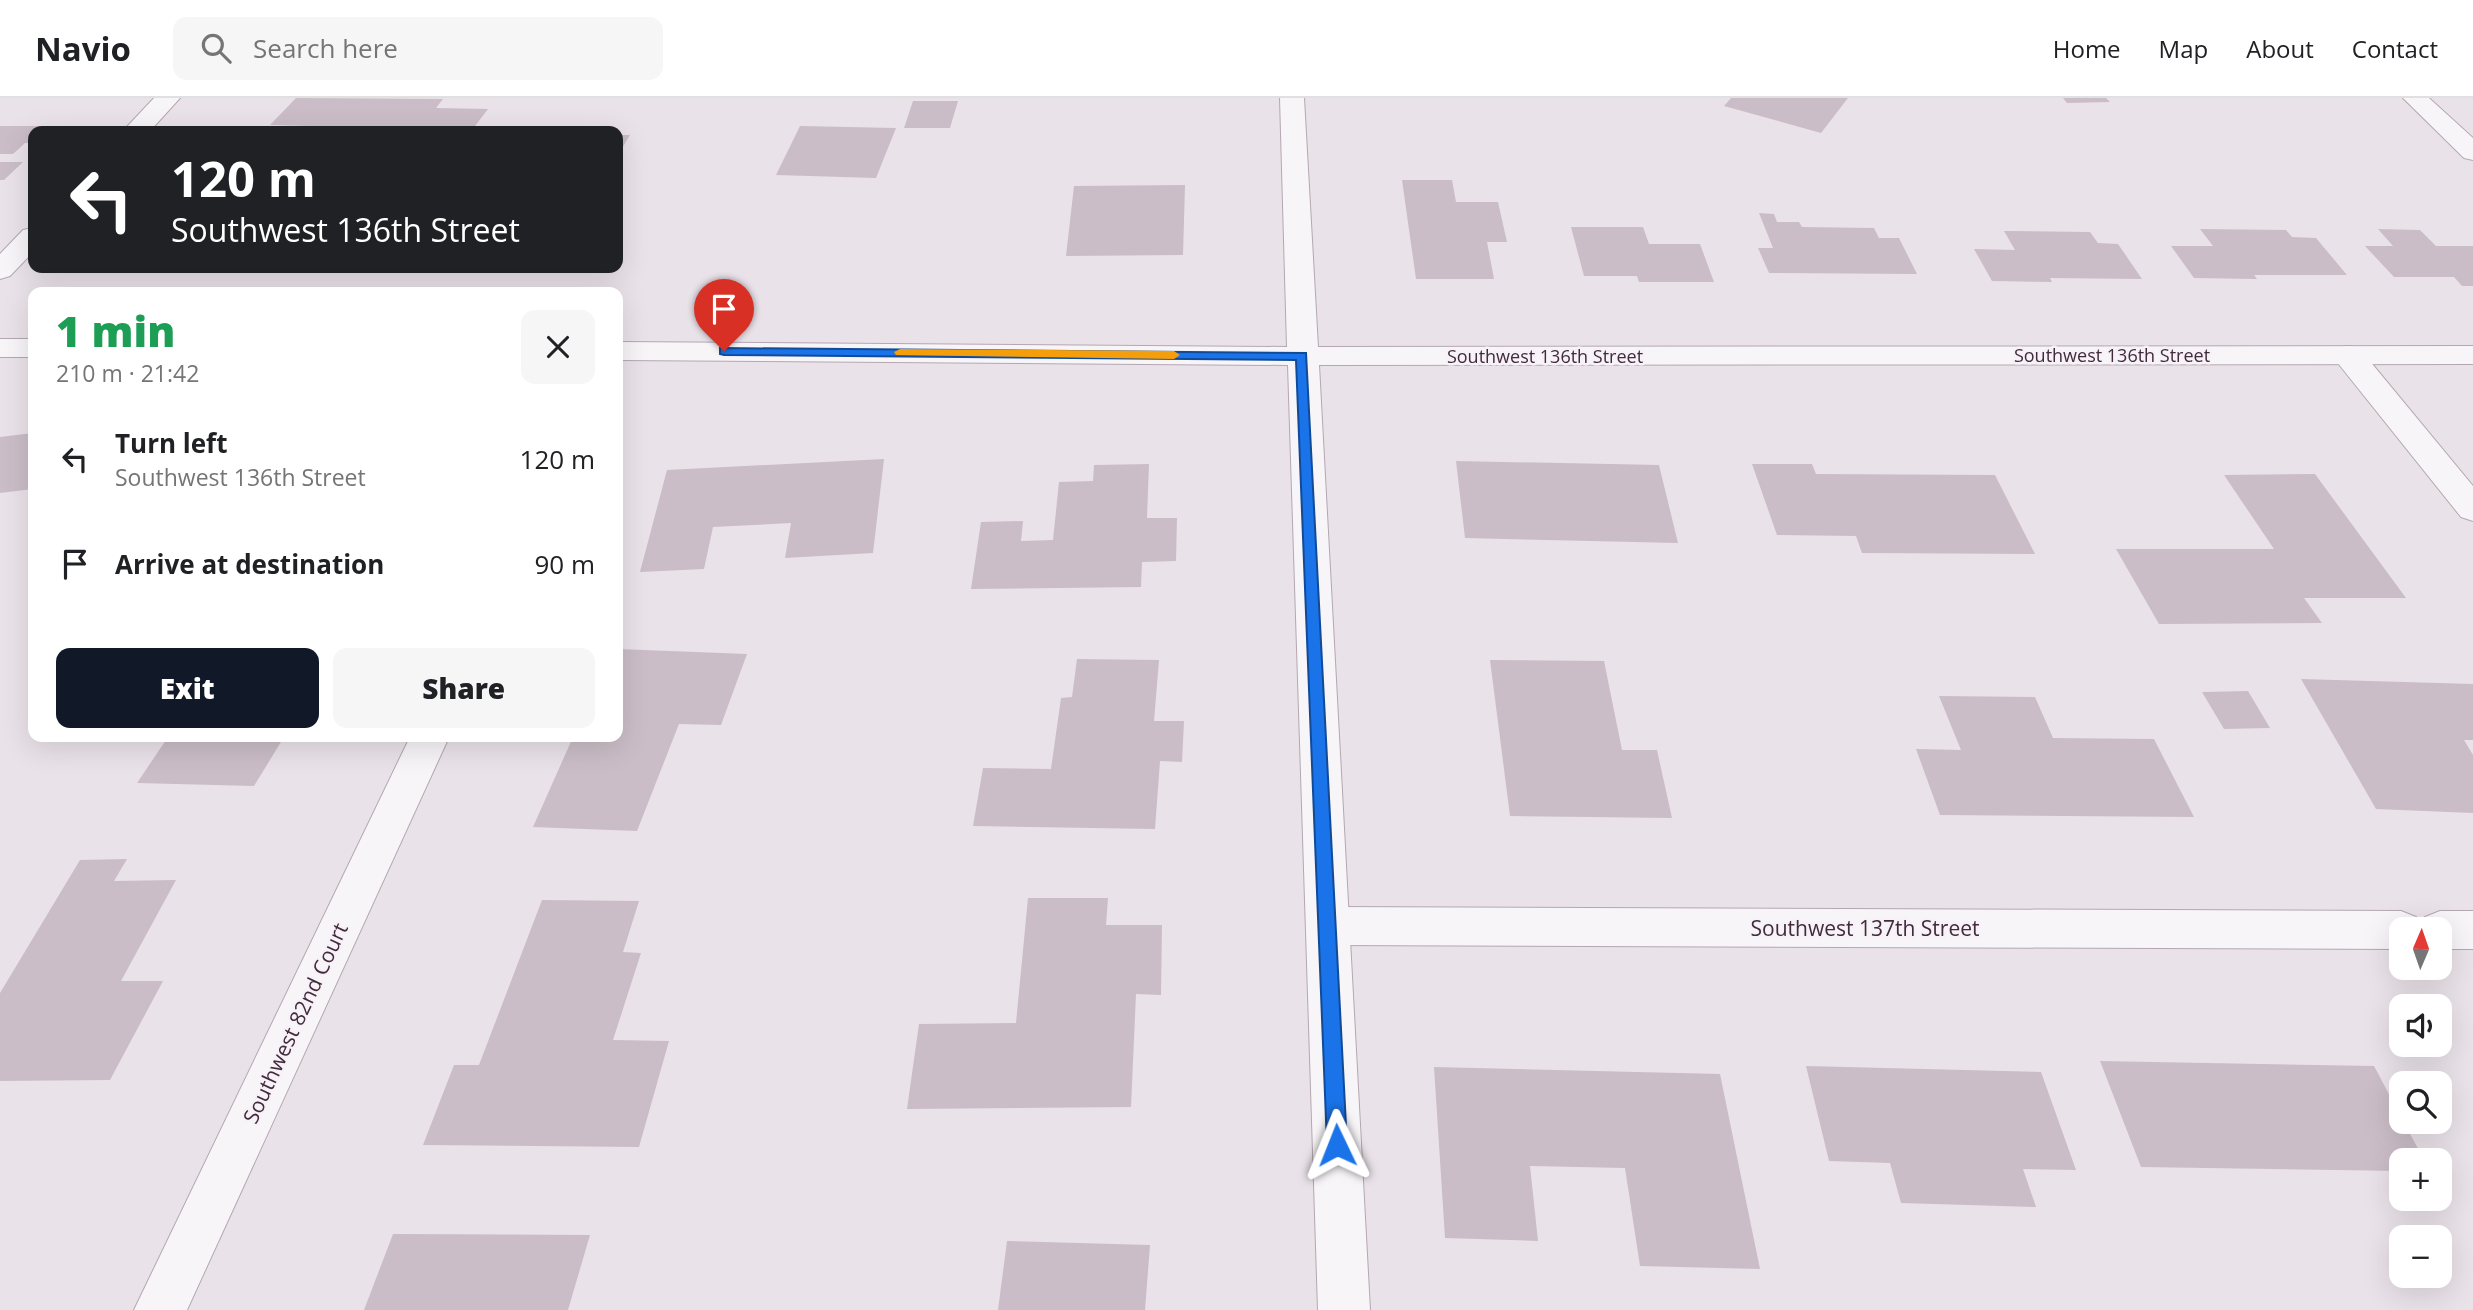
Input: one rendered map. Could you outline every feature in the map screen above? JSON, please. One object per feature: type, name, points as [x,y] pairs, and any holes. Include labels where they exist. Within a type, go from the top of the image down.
[{"type":"street","points":[[141,126],[168,98]]},
{"type":"street","points":[[1292,98],[1344,1310]]},
{"type":"street","points":[[2415,98],[2473,152]]},
{"type":"street","points":[[0,270],[28,241]]},
{"type":"street","points":[[0,348],[28,348]]},
{"type":"street","name":"Southwest 136th Street","points":[[623,351],[1302,356],[2473,355]]},
{"type":"street","points":[[2348,355],[2473,509]]},
{"type":"street","name":"Southwest 82nd Court","points":[[160,1310],[427,742]]},
{"type":"street","name":"Southwest 137th Street","points":[[1329,926],[2389,929]]},
{"type":"street","points":[[2452,930],[2473,930]]},
{"type":"building","points":[[296,98],[443,99],[436,108],[488,109],[475,126],[270,125]]},
{"type":"building","points":[[1731,98],[1848,98],[1821,133],[1724,106]]},
{"type":"building","points":[[2063,98],[2106,98],[2110,102],[2067,103]]},
{"type":"building","points":[[913,101],[958,101],[950,128],[904,128]]},
{"type":"building","points":[[0,126],[28,126],[28,143],[13,154],[0,154]]},
{"type":"building","points":[[800,126],[896,128],[876,178],[776,175]]},
{"type":"building","points":[[623,135],[630,135],[623,147]]},
{"type":"building","points":[[0,162],[23,162],[4,180],[0,180]]},
{"type":"building","points":[[1402,180],[1452,180],[1456,202],[1498,202],[1507,242],[1487,242],[1494,279],[1416,279]]},
{"type":"building","points":[[1185,185],[1183,255],[1066,256],[1074,186]]},
{"type":"building","points":[[1759,213],[1774,214],[1777,222],[1799,222],[1802,227],[1874,228],[1879,238],[1899,238],[1917,274],[1769,273],[1758,248],[1773,248]]},
{"type":"building","points":[[1571,227],[1643,227],[1649,244],[1700,244],[1714,282],[1639,282],[1637,276],[1584,276]]},
{"type":"building","points":[[2200,229],[2286,230],[2292,237],[2316,238],[2347,275],[2254,275],[2257,279],[2194,278],[2171,246],[2213,246]]},
{"type":"building","points":[[2378,229],[2420,230],[2436,246],[2473,246],[2473,286],[2462,286],[2454,277],[2394,277],[2365,246],[2393,246]]},
{"type":"building","points":[[2004,231],[2090,232],[2098,243],[2118,244],[2142,279],[2050,278],[2052,282],[1992,281],[1974,249],[2015,250]]},
{"type":"building","points":[[28,434],[28,490],[0,493],[0,437]]},
{"type":"building","points":[[884,459],[873,553],[785,558],[791,523],[713,527],[704,569],[640,572],[667,470]]},
{"type":"building","points":[[1456,461],[1659,465],[1678,543],[1465,538]]},
{"type":"building","points":[[1149,464],[1147,518],[1177,518],[1176,561],[1142,562],[1141,587],[971,589],[981,522],[1023,521],[1021,541],[1053,540],[1059,482],[1093,481],[1094,465]]},
{"type":"building","points":[[1752,464],[1812,464],[1816,474],[1995,475],[2035,554],[1862,553],[1856,536],[1777,535]]},
{"type":"building","points":[[2315,474],[2406,598],[2304,598],[2322,623],[2159,624],[2116,549],[2274,549],[2224,475]]},
{"type":"building","points":[[623,649],[747,654],[721,725],[679,724],[637,831],[533,827],[571,742],[623,742]]},
{"type":"building","points":[[1077,659],[1159,660],[1154,721],[1184,721],[1182,762],[1160,761],[1155,829],[973,826],[983,768],[1051,769],[1061,698],[1072,697]]},
{"type":"building","points":[[1490,660],[1604,661],[1622,750],[1657,750],[1672,818],[1510,816]]},
{"type":"building","points":[[2301,679],[2473,684],[2473,740],[2464,740],[2473,755],[2473,813],[2376,809]]},
{"type":"building","points":[[2248,691],[2270,728],[2224,729],[2202,692]]},
{"type":"building","points":[[1939,696],[2035,697],[2053,738],[2154,739],[2194,817],[1940,815],[1916,749],[1961,750]]},
{"type":"building","points":[[165,742],[281,742],[254,786],[137,783]]},
{"type":"building","points":[[127,859],[114,881],[176,880],[121,981],[163,981],[110,1080],[0,1081],[0,993],[80,860]]},
{"type":"building","points":[[1028,898],[1108,898],[1106,925],[1162,925],[1161,995],[1136,994],[1131,1107],[907,1109],[919,1024],[1016,1023]]},
{"type":"building","points":[[542,900],[639,901],[623,952],[641,953],[613,1040],[669,1041],[639,1147],[423,1145],[454,1065],[479,1065]]},
{"type":"building","points":[[2100,1061],[2374,1066],[2389,1094],[2389,1134],[2410,1134],[2418,1148],[2389,1148],[2389,1171],[2141,1167]]},
{"type":"building","points":[[1806,1066],[2041,1072],[2076,1170],[2023,1169],[2036,1207],[1901,1203],[1890,1163],[1829,1161]]},
{"type":"building","points":[[1434,1067],[1720,1074],[1760,1269],[1640,1266],[1625,1168],[1530,1166],[1538,1241],[1445,1238]]},
{"type":"building","points":[[393,1234],[590,1235],[568,1310],[364,1310]]},
{"type":"building","points":[[1007,1241],[1150,1245],[1145,1310],[998,1310]]},
{"type":"slow traffic","points":[[900,352],[1174,355]]},
{"type":"route","points":[[724,351],[1302,356],[1337,1145]]}]
